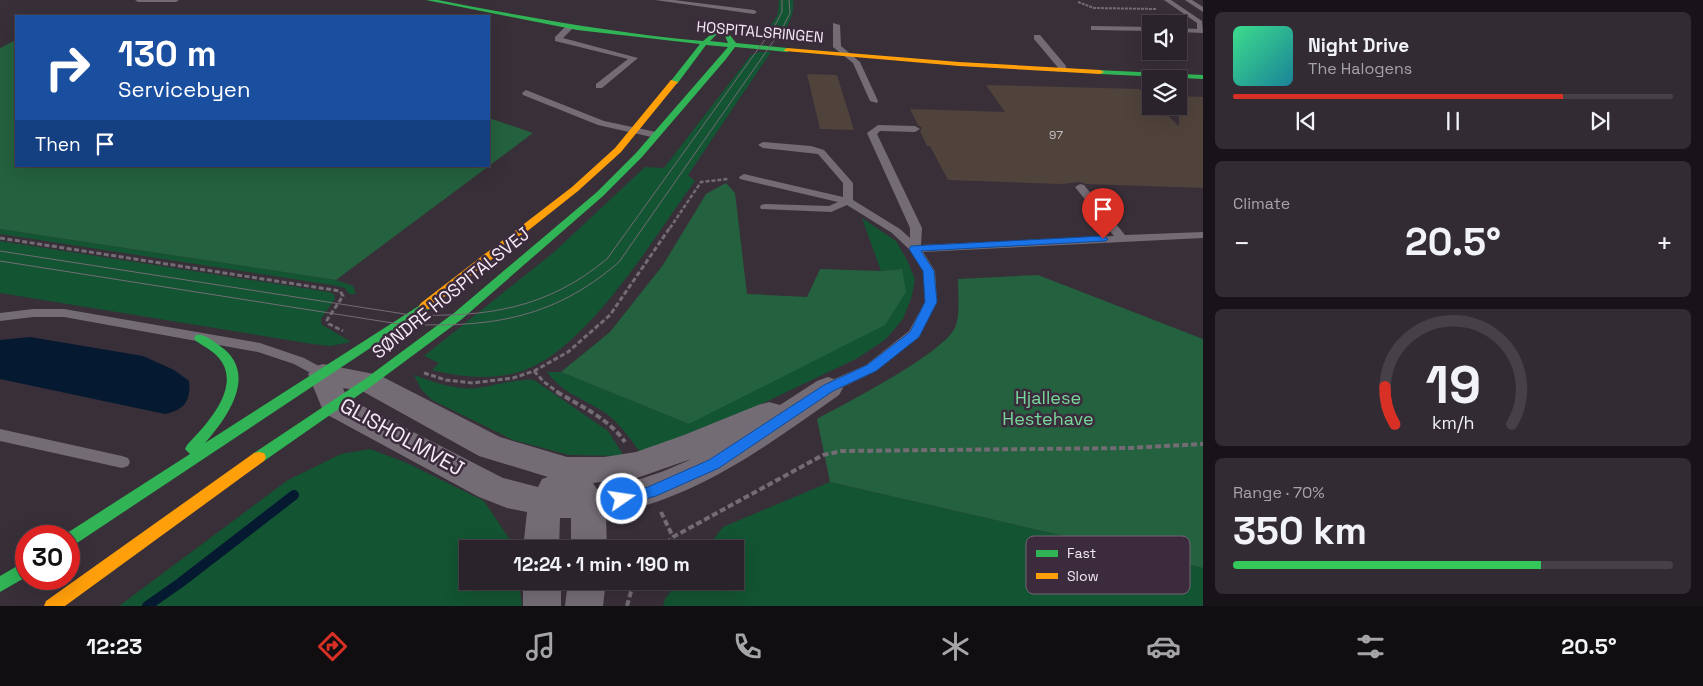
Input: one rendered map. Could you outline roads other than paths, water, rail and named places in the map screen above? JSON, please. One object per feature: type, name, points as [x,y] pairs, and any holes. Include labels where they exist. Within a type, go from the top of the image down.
[{"type":"street","name":"HOSPITALSRINGEN","points":[[429,0],[719,40],[754,47],[927,54],[1063,68]]},
{"type":"street","name":"HOSPITALSRINGEN","points":[[456,4],[570,27],[719,40]]},
{"type":"street","points":[[520,17],[719,40],[843,51]]},
{"type":"street","points":[[658,133],[688,84],[707,60],[719,40]]},
{"type":"street","name":"SØNDRE HOSPITALSVEJ","points":[[80,533],[432,301],[575,189],[618,150],[694,58],[719,40]]},
{"type":"street","name":"SØNDRE HOSPITALSVEJ","points":[[52,606],[266,452],[370,382],[458,316],[600,194],[639,155],[658,133],[719,40]]},
{"type":"street","points":[[658,133],[710,88],[746,51],[754,47]]},
{"type":"street","name":"HOSPITALSRINGEN","points":[[843,51],[959,64],[1063,68],[1203,77]]},
{"type":"street","points":[[165,478],[211,428],[227,404],[232,385],[231,370],[224,357],[200,338]]},
{"type":"street","name":"GLISHOLMVEJ","points":[[323,374],[370,382],[490,447],[567,470],[604,470],[637,465],[695,444],[828,388]]},
{"type":"street","name":"GLISHOLMVEJ","points":[[323,374],[335,405],[507,494],[546,503],[588,504],[608,502],[651,492],[714,464],[828,388]]},
{"type":"street","points":[[541,540],[540,529],[546,503],[567,470],[588,504],[589,540]]},
{"type":"street","points":[[0,585],[15,575]]},
{"type":"street","points":[[542,590],[542,606]]},
{"type":"street","points":[[584,606],[586,590]]},
{"type":"lane","points":[[138,0],[176,0]]},
{"type":"lane","points":[[658,0],[754,12]]},
{"type":"lane","points":[[1167,0],[1198,21],[1202,31],[1187,30]]},
{"type":"lane","points":[[1188,0],[1203,10]]},
{"type":"lane","points":[[836,25],[843,51],[857,63],[874,101]]},
{"type":"lane","points":[[570,27],[558,39],[634,58],[599,86]]},
{"type":"lane","points":[[1094,28],[1142,29]]},
{"type":"lane","points":[[1037,37],[1063,68]]},
{"type":"lane","points":[[526,93],[601,123],[658,133]]},
{"type":"lane","points":[[914,249],[916,228],[872,133],[878,128],[915,129]]},
{"type":"lane","points":[[763,145],[811,149],[821,152],[848,183],[848,201]]},
{"type":"lane","points":[[744,177],[848,201],[896,231],[914,249],[929,271],[931,302],[914,334],[871,368],[828,388]]},
{"type":"lane","points":[[1080,187],[1121,238]]},
{"type":"lane","points":[[765,207],[831,209],[848,201]]},
{"type":"lane","points":[[914,249],[1203,234]]},
{"type":"lane","points":[[0,317],[33,312],[64,313],[260,348],[299,361],[323,374]]},
{"type":"lane","points":[[0,435],[122,462]]},
{"type":"water","points":[[30,337],[143,356],[174,370],[189,381],[189,394],[181,407],[165,414],[0,379],[0,340]]},
{"type":"waterway","points":[[147,606],[180,583],[294,495]]},
{"type":"tram line","points":[[0,251],[411,315],[466,314],[491,311],[538,299],[584,276],[607,259],[774,27],[782,12],[782,0]]},
{"type":"tram line","points":[[0,261],[399,324],[431,325],[489,322],[516,317],[542,309],[594,282],[619,262],[782,29],[790,13],[789,0]]},
{"type":"park label","name":"Hjallese Hestehave","points":[[1048,408]]}]
